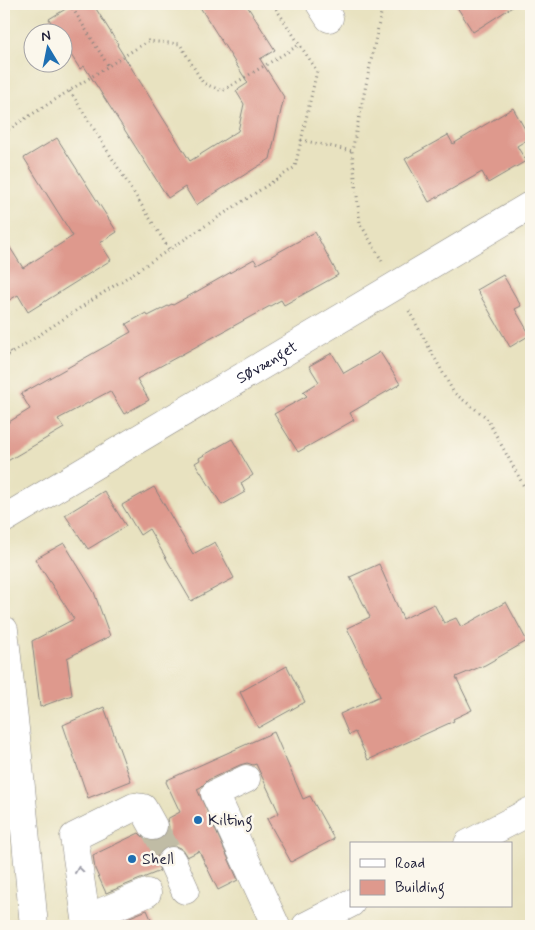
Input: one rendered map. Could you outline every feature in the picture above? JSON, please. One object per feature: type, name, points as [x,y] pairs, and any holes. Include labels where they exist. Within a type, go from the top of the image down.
[{"type":"street","name":"Søvænget","points":[[4,519],[531,205]]},
{"type":"street","points":[[4,630],[34,926]]},
{"type":"street","points":[[246,779],[215,794],[276,926]]},
{"type":"street","points":[[147,893],[92,916],[74,837],[134,807],[143,808],[153,826]]},
{"type":"street","points":[[472,842],[531,811]]},
{"type":"street","points":[[172,861],[186,890]]},
{"type":"street","points":[[306,926],[340,914]]},
{"type":"path","points":[[70,4],[109,67]]},
{"type":"path","points":[[4,358],[295,167],[317,72],[273,4]]},
{"type":"path","points":[[4,132],[148,41],[180,44],[203,83],[222,91],[300,45]]},
{"type":"path","points":[[70,91],[169,250]]},
{"type":"path","points":[[301,140],[352,151]]},
{"type":"path","points":[[4,343],[11,353]]},
{"type":"building","points":[[74,4],[93,4],[190,161],[238,131],[244,104],[236,91],[248,83],[198,4],[246,4],[275,50],[260,59],[284,97],[270,159],[196,205],[185,187],[168,198],[84,66],[80,69],[72,57],[72,22],[51,22],[49,19]]},
{"type":"building","points":[[455,4],[517,4],[473,32]]},
{"type":"building","points":[[513,108],[530,138],[517,146],[526,161],[488,183],[482,172],[429,202],[405,159],[448,135],[453,144]]},
{"type":"building","points":[[57,138],[117,232],[100,243],[111,260],[28,312],[18,295],[4,303],[4,238],[23,268],[73,236],[24,158]]},
{"type":"building","points":[[315,232],[338,275],[284,305],[281,300],[137,379],[149,400],[124,414],[110,391],[58,419],[64,428],[4,463],[4,425],[30,409],[21,394],[131,332],[126,324],[146,313],[148,316],[173,305],[254,259],[257,264]]},
{"type":"building","points":[[503,275],[521,306],[515,309],[530,335],[510,347],[477,290]]},
{"type":"building","points":[[380,352],[400,384],[350,413],[354,420],[298,452],[274,414],[307,396],[303,392],[319,382],[309,366],[332,353],[344,373]]},
{"type":"building","points":[[232,439],[253,475],[241,483],[245,492],[222,505],[195,463],[200,460],[199,458]]},
{"type":"building","points":[[154,487],[193,554],[215,542],[234,578],[191,601],[149,529],[140,535],[122,505]]},
{"type":"building","points":[[104,491],[126,526],[88,549],[65,515]]},
{"type":"building","points":[[64,543],[94,592],[110,636],[67,658],[72,695],[40,707],[32,641],[74,619],[35,559]]},
{"type":"building","points":[[379,564],[403,619],[434,604],[444,623],[456,618],[461,627],[506,602],[527,641],[485,665],[456,677],[472,710],[453,719],[454,721],[368,760],[355,732],[349,735],[340,714],[380,696],[347,628],[370,617],[350,577]]},
{"type":"building","points":[[287,666],[305,702],[258,728],[240,692]]},
{"type":"building","points":[[104,707],[131,781],[88,798],[63,725]]},
{"type":"building","points":[[274,732],[303,799],[310,796],[334,839],[291,862],[267,819],[279,813],[256,764],[247,763],[208,780],[197,789],[238,880],[218,890],[199,851],[187,857],[182,849],[173,845],[165,847],[159,852],[156,860],[160,871],[106,893],[95,869],[93,855],[139,833],[145,839],[152,842],[160,840],[166,834],[169,827],[167,819],[180,812],[166,782],[167,780]]},
{"type":"building","points":[[147,910],[154,926],[108,926]]},
{"type":"tunnel","points":[[153,826],[172,861]]},
{"type":"place","name":"Kilting","points":[[198,820]]},
{"type":"place","name":"Shell","points":[[132,859]]}]
